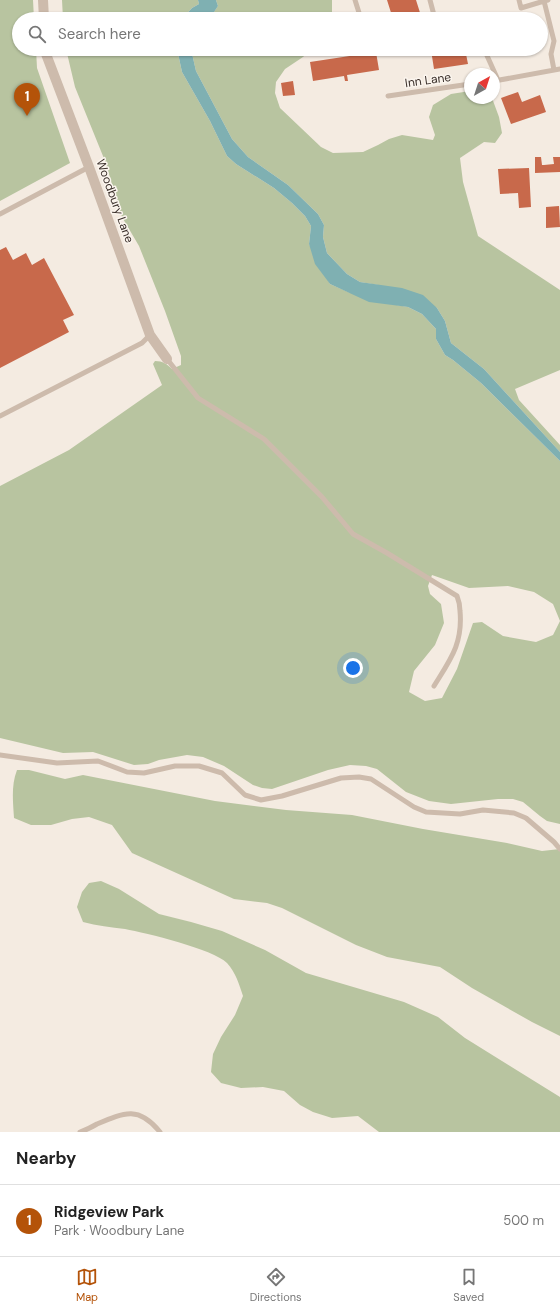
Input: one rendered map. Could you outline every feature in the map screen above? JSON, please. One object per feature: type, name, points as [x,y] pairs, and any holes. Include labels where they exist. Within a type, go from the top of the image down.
[{"type":"street","points":[[43,0],[44,12]]},
{"type":"street","name":"Woodbury Lane","points":[[47,56],[150,335],[167,359]]},
{"type":"lane","points":[[355,0],[359,12]]},
{"type":"lane","points":[[430,0],[433,12]]},
{"type":"lane","points":[[519,0],[521,8],[546,1],[554,41],[551,54],[554,70]]},
{"type":"lane","points":[[487,56],[491,68]]},
{"type":"lane","points":[[500,79],[560,69]]},
{"type":"lane","name":"Inn Lane","points":[[388,96],[464,85]]},
{"type":"lane","points":[[0,214],[89,167]]},
{"type":"lane","points":[[0,416],[142,343],[150,335]]},
{"type":"lane","points":[[167,359],[198,398],[264,439],[322,497],[353,534],[457,596],[459,600],[461,626],[458,643],[454,654],[434,686]]},
{"type":"lane","points":[[0,755],[56,763],[98,761],[127,772],[144,773],[175,766],[199,766],[222,773],[245,795],[261,800],[282,796],[341,778],[359,777],[371,779],[414,807],[426,812],[460,814],[483,810],[514,813],[526,818],[560,849]]},
{"type":"lane","points":[[80,1132],[123,1115],[135,1113],[144,1117],[160,1132]]},
{"type":"green space","points":[[0,0],[33,0],[34,12],[12,12],[12,56],[36,56],[37,68],[70,163],[0,201]]},
{"type":"green space","points":[[62,0],[198,0],[199,4],[188,12],[63,12]]},
{"type":"green space","points":[[216,0],[332,0],[332,12],[214,12],[218,6]]},
{"type":"green space","points":[[68,56],[179,56],[182,72],[210,121],[227,156],[236,164],[274,188],[305,216],[311,226],[309,244],[330,284],[348,292],[391,304],[408,307],[422,314],[436,329],[436,339],[445,355],[481,383],[560,461],[560,621],[560,824],[547,821],[523,802],[513,799],[498,799],[451,804],[429,801],[406,792],[377,769],[366,766],[350,765],[328,770],[272,789],[253,785],[224,766],[203,757],[187,755],[159,760],[148,764],[134,765],[93,752],[63,753],[0,738],[0,486],[69,450],[162,385],[153,364],[155,361],[165,363],[172,369],[181,365],[181,356],[165,311],[139,246],[122,217],[105,161],[75,87]],"holes":[[[432,575],[469,588],[508,586],[534,592],[553,604],[560,621],[553,635],[536,642],[503,636],[482,622],[473,623],[457,669],[442,698],[425,701],[409,692],[414,671],[435,645],[444,623],[441,604],[430,594],[428,586]]]},
{"type":"green space","points":[[193,56],[304,56],[285,69],[276,82],[275,93],[280,108],[321,147],[333,153],[363,152],[389,139],[402,135],[433,140],[435,135],[429,117],[433,105],[451,94],[464,92],[464,104],[494,104],[499,117],[502,133],[495,143],[484,142],[460,158],[463,182],[478,236],[560,290],[560,370],[515,389],[519,400],[560,445],[560,452],[484,369],[451,343],[445,321],[437,308],[378,285],[360,282],[347,274],[327,253],[323,237],[324,225],[318,214],[288,185],[248,157],[232,139],[196,71]]},
{"type":"green space","points":[[17,770],[29,770],[65,779],[83,775],[215,801],[286,810],[352,815],[507,843],[542,851],[560,849],[560,1036],[472,988],[440,967],[387,957],[356,945],[282,908],[267,903],[234,899],[132,853],[112,825],[89,817],[72,819],[51,825],[31,825],[14,818],[13,788]]},
{"type":"green space","points":[[101,881],[119,889],[159,914],[222,931],[265,950],[306,973],[404,1002],[438,1017],[465,1038],[560,1097],[560,1132],[379,1132],[358,1116],[332,1118],[313,1112],[300,1105],[284,1091],[263,1087],[241,1088],[221,1083],[211,1072],[213,1054],[221,1037],[235,1015],[243,996],[233,971],[227,963],[219,958],[194,947],[135,931],[83,922],[77,907],[82,892],[89,883]]},
{"type":"water","points":[[198,0],[216,0],[218,6],[214,12],[188,12],[199,4]]},
{"type":"water","points":[[179,56],[193,56],[196,71],[232,139],[248,157],[288,185],[318,214],[324,225],[323,237],[327,253],[347,274],[360,282],[402,288],[423,295],[437,308],[445,321],[451,343],[484,369],[560,452],[560,461],[481,383],[445,355],[436,339],[436,329],[422,314],[408,307],[369,302],[330,284],[315,264],[309,244],[311,226],[305,216],[274,188],[236,164],[227,156],[210,121],[182,72]]},
{"type":"building","points":[[387,0],[416,0],[420,12],[391,12]]},
{"type":"building","points":[[350,56],[377,56],[379,70],[347,75],[348,81],[345,81],[344,76],[313,81],[310,62]]},
{"type":"building","points":[[432,56],[466,56],[468,64],[434,69]]},
{"type":"building","points":[[293,81],[295,95],[283,96],[281,83]]},
{"type":"building","points":[[518,92],[522,102],[540,95],[546,112],[511,124],[501,98]]},
{"type":"building","points":[[535,157],[541,157],[542,165],[544,165],[554,164],[553,157],[560,157],[560,172],[535,173]]},
{"type":"building","points":[[529,168],[531,207],[519,208],[518,193],[500,194],[498,169]]},
{"type":"building","points":[[559,206],[560,227],[546,228],[546,207]]},
{"type":"building","points":[[6,247],[13,260],[26,253],[32,265],[44,258],[74,315],[63,320],[69,332],[0,368],[0,250]]},
{"type":"place","name":"Ridgeview Park","points":[[27,116]]}]
